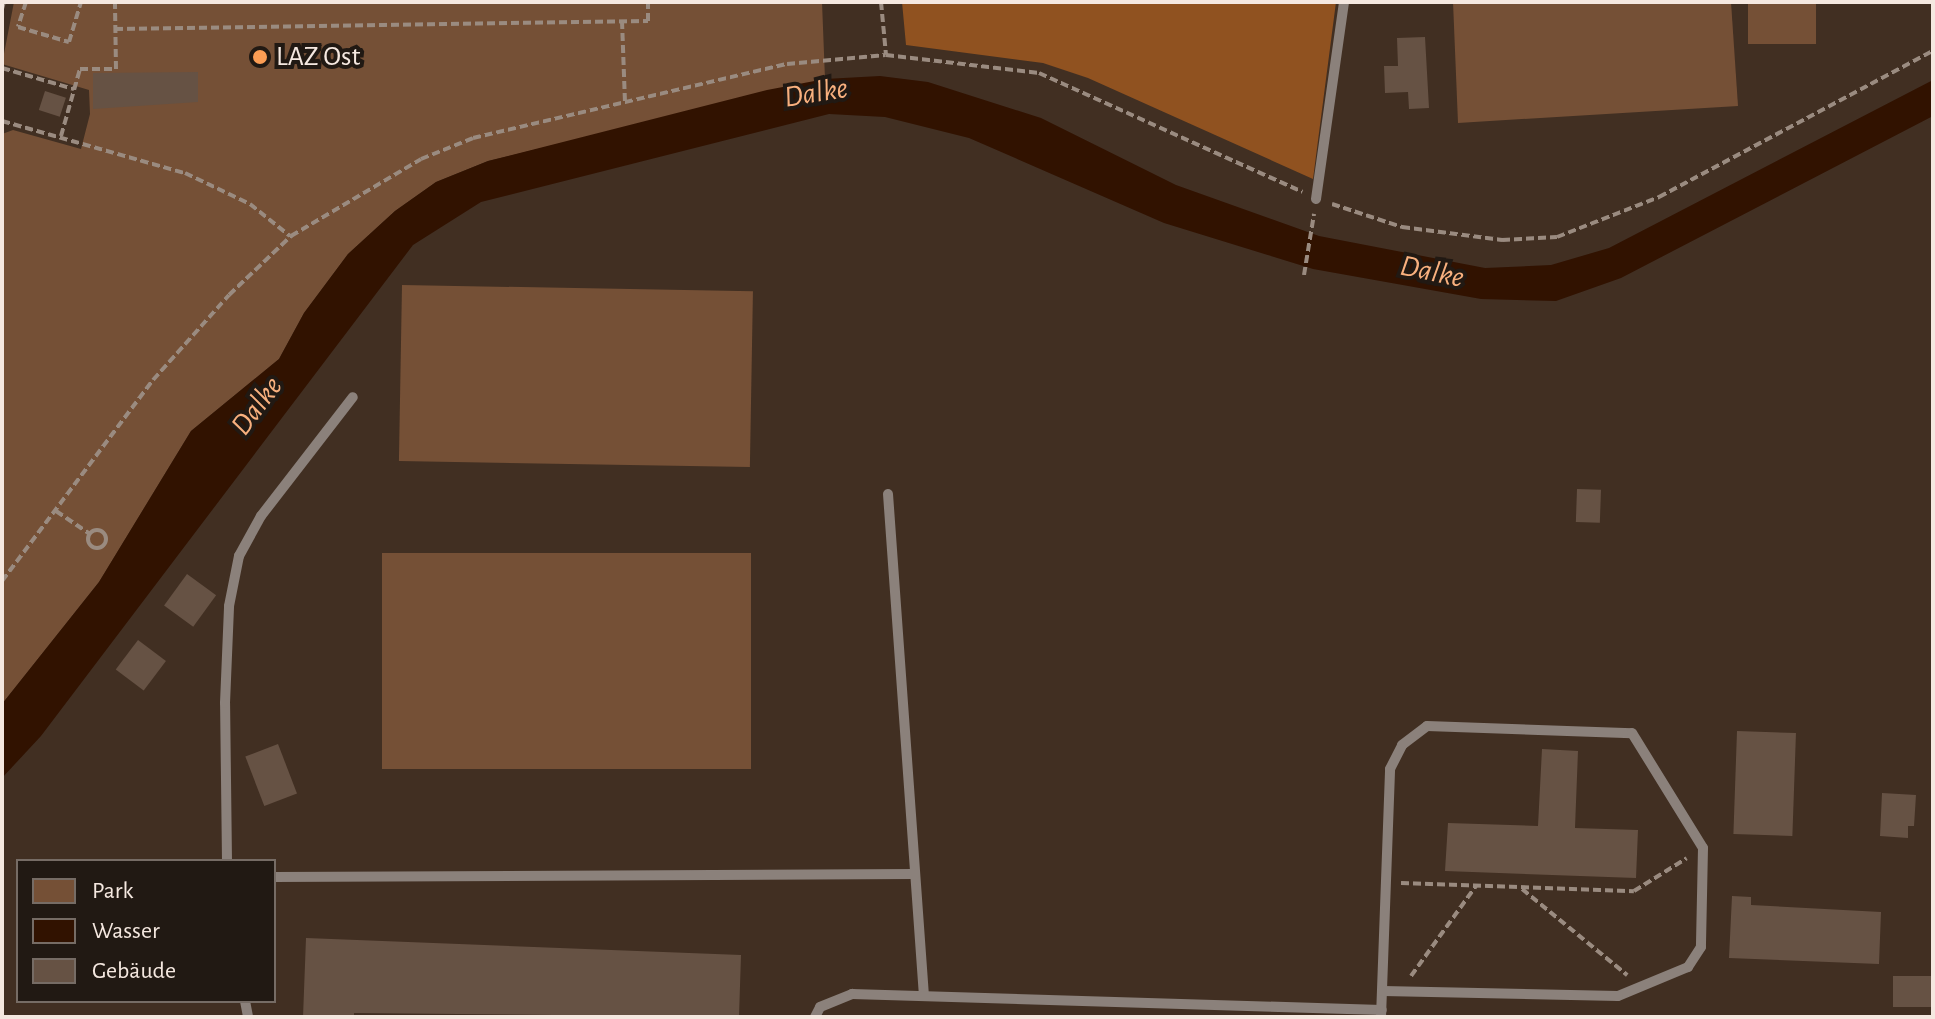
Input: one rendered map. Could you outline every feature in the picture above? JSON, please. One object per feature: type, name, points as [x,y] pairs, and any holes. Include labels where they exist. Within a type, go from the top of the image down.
[{"type":"lane","points":[[1316,199],[1344,2]]},
{"type":"lane","points":[[227,859],[225,689],[229,606],[239,556],[261,516],[353,397]]},
{"type":"lane","points":[[888,494],[924,996]]},
{"type":"lane","points":[[815,1017],[820,1007],[852,994],[1382,1013],[1390,769],[1402,745],[1427,726],[1632,733],[1703,848],[1701,947],[1688,967],[1618,996],[1383,991]]},
{"type":"lane","points":[[276,877],[915,874]]},
{"type":"path","points":[[2,9],[4,2]]},
{"type":"path","points":[[26,2],[18,27],[69,42],[81,2]]},
{"type":"path","points":[[61,136],[80,69],[116,69],[115,2]]},
{"type":"path","points":[[115,29],[648,21],[648,2]]},
{"type":"path","points":[[881,2],[886,55]]},
{"type":"path","points":[[622,21],[625,102]]},
{"type":"path","points":[[2,581],[153,380],[229,295],[291,236],[421,159],[473,138],[787,64],[886,55],[1039,73],[1316,199],[1402,227],[1502,240],[1557,237],[1659,197],[1933,51]]},
{"type":"path","points":[[2,68],[74,89]]},
{"type":"path","points":[[2,121],[185,173],[250,204],[291,236]]},
{"type":"path","points":[[1304,275],[1314,216]]},
{"type":"path","points":[[56,511],[90,534]]},
{"type":"path","points":[[102,532],[105,542],[91,546],[88,536],[102,532]]},
{"type":"path","points":[[1386,883],[1634,891],[1703,848]]},
{"type":"path","points":[[1400,991],[1476,886]]},
{"type":"path","points":[[1521,887],[1641,987]]},
{"type":"green space","points":[[14,2],[822,2],[825,79],[488,161],[436,182],[395,211],[348,254],[304,313],[279,359],[191,431],[99,582],[2,704],[2,134],[13,130],[81,149],[90,114],[89,90],[2,64]]},
{"type":"green space","points":[[1453,2],[1731,2],[1738,106],[1458,123]]},
{"type":"green space","points":[[1748,2],[1816,2],[1816,44],[1748,44]]},
{"type":"green space","points":[[402,285],[753,291],[750,467],[399,461]]},
{"type":"green space","points":[[382,553],[751,553],[751,769],[382,769]]},
{"type":"shaded area","points":[[902,2],[1336,2],[1313,179],[1088,78],[1043,63],[906,45]]},
{"type":"water","name":"Dalke","points":[[880,76],[928,82],[1041,118],[1176,185],[1319,236],[1485,268],[1551,265],[1609,248],[1933,80],[1933,116],[1621,278],[1556,301],[1481,299],[1313,269],[1164,223],[969,138],[885,117],[829,114],[481,202],[413,245],[41,736],[2,778],[2,704],[99,582],[191,431],[279,359],[304,313],[348,254],[395,211],[436,182],[488,161],[767,90],[825,79]]},
{"type":"building","points":[[1425,37],[1429,108],[1409,109],[1408,92],[1385,93],[1384,66],[1398,66],[1397,38]]},
{"type":"building","points":[[198,72],[198,102],[93,109],[93,73]]},
{"type":"building","points":[[45,91],[66,98],[60,117],[39,110]]},
{"type":"building","points":[[1577,489],[1601,490],[1600,523],[1576,522]]},
{"type":"building","points":[[187,574],[216,595],[193,627],[164,606]]},
{"type":"building","points":[[138,640],[166,661],[144,691],[116,670]]},
{"type":"building","points":[[1737,731],[1796,733],[1792,836],[1733,834]]},
{"type":"building","points":[[278,744],[297,793],[264,806],[245,757]]},
{"type":"building","points":[[1542,749],[1578,751],[1575,828],[1638,830],[1636,878],[1445,871],[1448,823],[1538,826]]},
{"type":"building","points":[[1882,793],[1916,795],[1914,826],[1908,826],[1908,838],[1880,836]]},
{"type":"building","points":[[1732,896],[1751,897],[1751,905],[1881,912],[1879,964],[1729,958]]},
{"type":"building","points":[[306,938],[741,955],[739,1017],[354,1013],[354,1017],[303,1017]]},
{"type":"building","points":[[1893,976],[1933,976],[1933,1007],[1893,1007]]},
{"type":"place","name":"LAZ Ost","points":[[260,57]]}]
